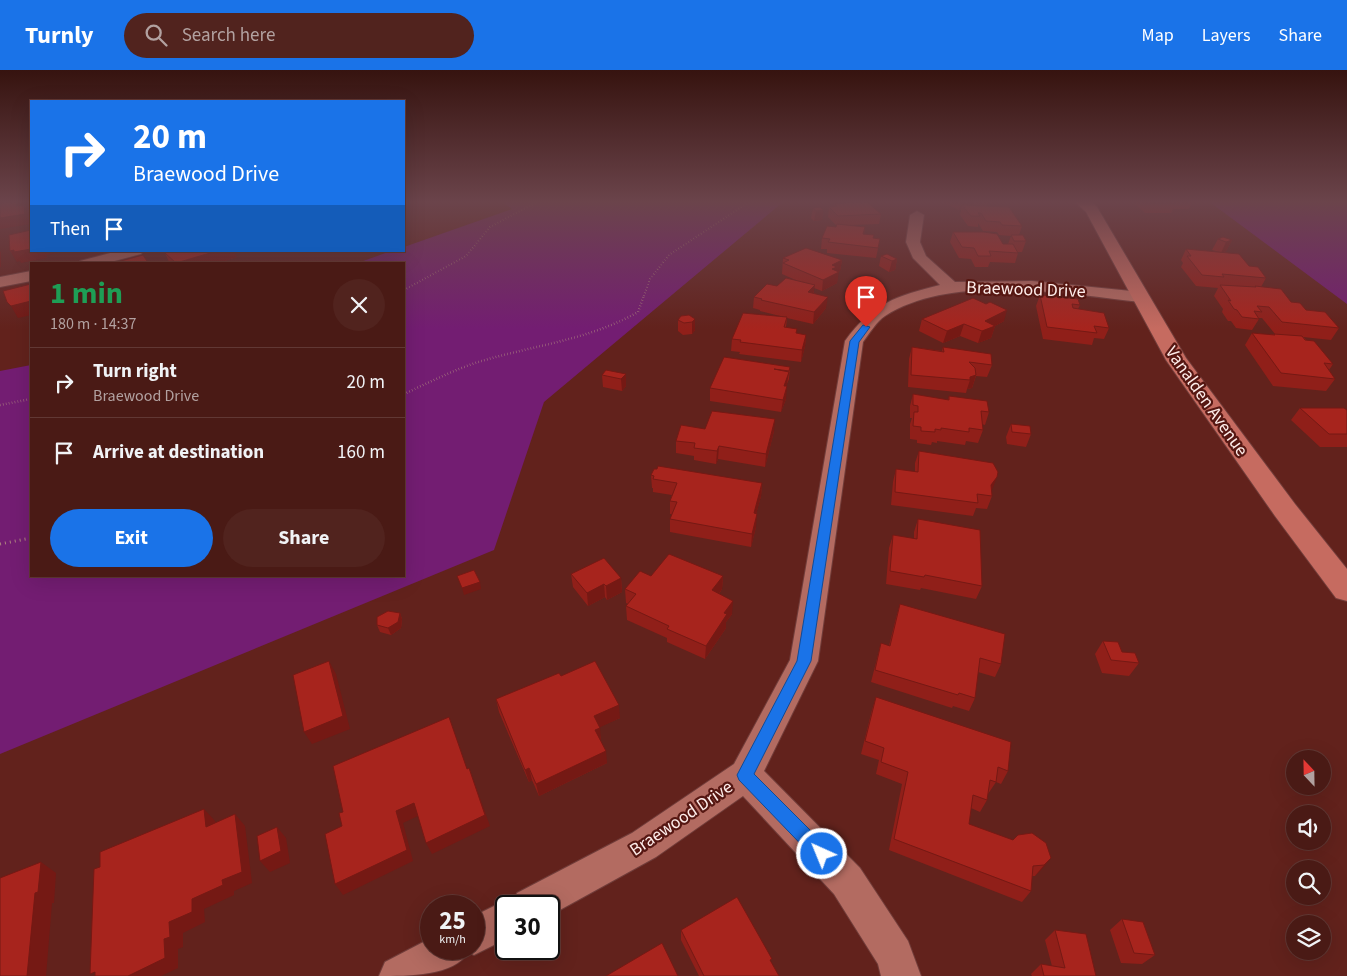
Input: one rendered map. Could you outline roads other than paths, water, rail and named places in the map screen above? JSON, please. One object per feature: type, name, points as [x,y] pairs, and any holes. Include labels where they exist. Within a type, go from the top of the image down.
[{"type":"main road","name":"Vanalden Avenue","points":[[1111,244],[1176,360],[1285,510],[1347,590]]},
{"type":"street","points":[[914,244],[920,258],[951,287]]},
{"type":"street","points":[[93,262],[132,252]]},
{"type":"street","points":[[0,282],[30,276]]},
{"type":"street","name":"Braewood Drive","points":[[551,895],[644,845],[745,775],[804,661],[854,341],[878,313],[912,297],[951,287],[1032,286],[1141,297]]},
{"type":"street","points":[[745,775],[847,881],[894,955],[901,976]]},
{"type":"street","points":[[399,976],[429,960]]}]
